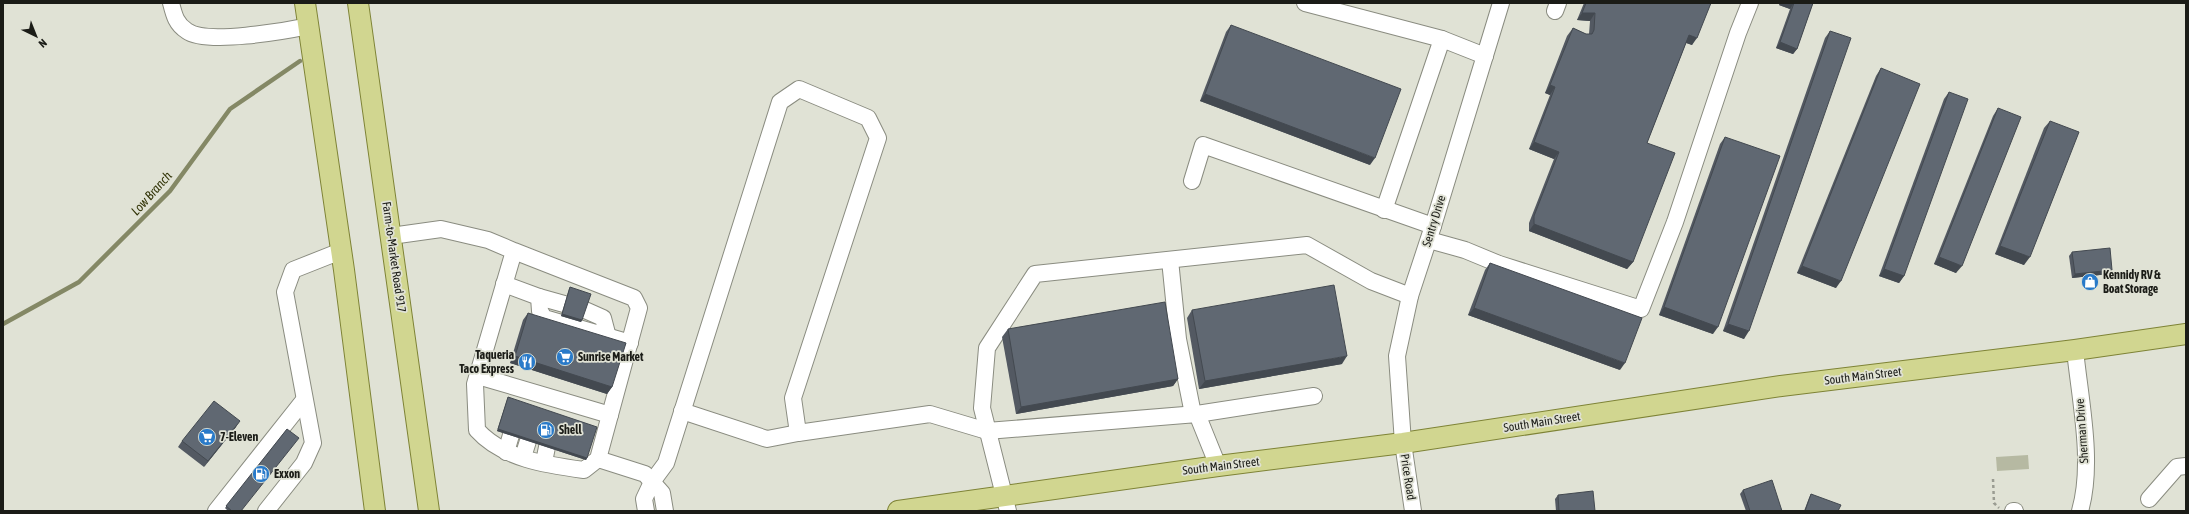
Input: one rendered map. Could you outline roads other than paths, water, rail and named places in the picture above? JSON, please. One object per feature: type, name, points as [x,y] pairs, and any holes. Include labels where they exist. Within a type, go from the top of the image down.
[{"type":"main road","points":[[305,3],[341,250],[375,511]]},
{"type":"main road","name":"Farm-to-Market Road 917","points":[[358,3],[429,511]]},
{"type":"main road","name":"South Main Street","points":[[898,511],[1006,503],[1218,466],[1402,443],[1781,386],[2075,350],[2186,334]]},
{"type":"street","points":[[171,3],[175,20],[188,32],[201,37],[274,33],[309,26]]},
{"type":"street","points":[[1305,3],[1442,40],[1485,56]]},
{"type":"street","name":"Sentry Drive","points":[[1402,443],[1398,356],[1410,296],[1431,233],[1501,3]]},
{"type":"street","points":[[1192,180],[1203,145],[1384,210],[1465,250],[1499,264],[1641,309],[1675,222],[1738,33],[1750,3]]},
{"type":"street","points":[[1384,210],[1442,40]]},
{"type":"street","points":[[646,511],[644,498],[652,482],[666,463],[780,102],[799,89],[868,118],[878,138],[793,398],[798,433]]},
{"type":"street","points":[[391,236],[441,229],[488,240],[634,298],[639,308],[598,460],[584,470],[564,460],[546,455],[523,457],[506,452],[488,442],[477,430],[475,384],[514,251]]},
{"type":"street","points":[[1006,503],[982,408],[987,348],[1035,274],[1307,245],[1372,281],[1410,296]]},
{"type":"street","points":[[266,511],[304,463],[313,443],[285,292],[293,270],[341,250]]},
{"type":"street","points":[[1170,260],[1178,339],[1195,414],[1218,466]]},
{"type":"street","points":[[504,284],[539,297],[564,304]]},
{"type":"street","points":[[539,297],[540,311],[544,318],[630,343]]},
{"type":"street","points":[[584,310],[603,318],[608,337]]},
{"type":"street","name":"Sherman Drive","points":[[2075,350],[2085,448],[2084,487],[2080,511]]},
{"type":"street","points":[[478,376],[522,397],[540,402],[564,401],[610,415]]},
{"type":"street","points":[[682,411],[767,439],[798,433],[930,414],[988,431],[1195,414],[1314,396]]},
{"type":"street","points":[[216,511],[304,400]]},
{"type":"street","points":[[558,416],[564,401]]},
{"type":"street","points":[[576,422],[582,406]]},
{"type":"street","points":[[506,452],[511,435]]},
{"type":"street","points":[[523,457],[528,441]]},
{"type":"street","name":"Price Road","points":[[1402,443],[1413,511]]},
{"type":"street","points":[[598,460],[645,474],[662,493],[665,511]]},
{"type":"street","points":[[2149,499],[2177,467],[2186,466]]},
{"type":"waterway","name":"Low Branch","points":[[3,324],[79,282],[170,191],[230,109],[300,61]]},
{"type":"place","name":"Kennidy RV & Boat Storage","points":[[2090,282]]},
{"type":"place","name":"Sunrise Market","points":[[565,357]]},
{"type":"place","name":"Taqueria Taco Express","points":[[527,362]]},
{"type":"place","name":"Shell","points":[[546,430]]},
{"type":"place","name":"7-Eleven","points":[[207,437]]},
{"type":"place","name":"Exxon","points":[[261,474]]}]
